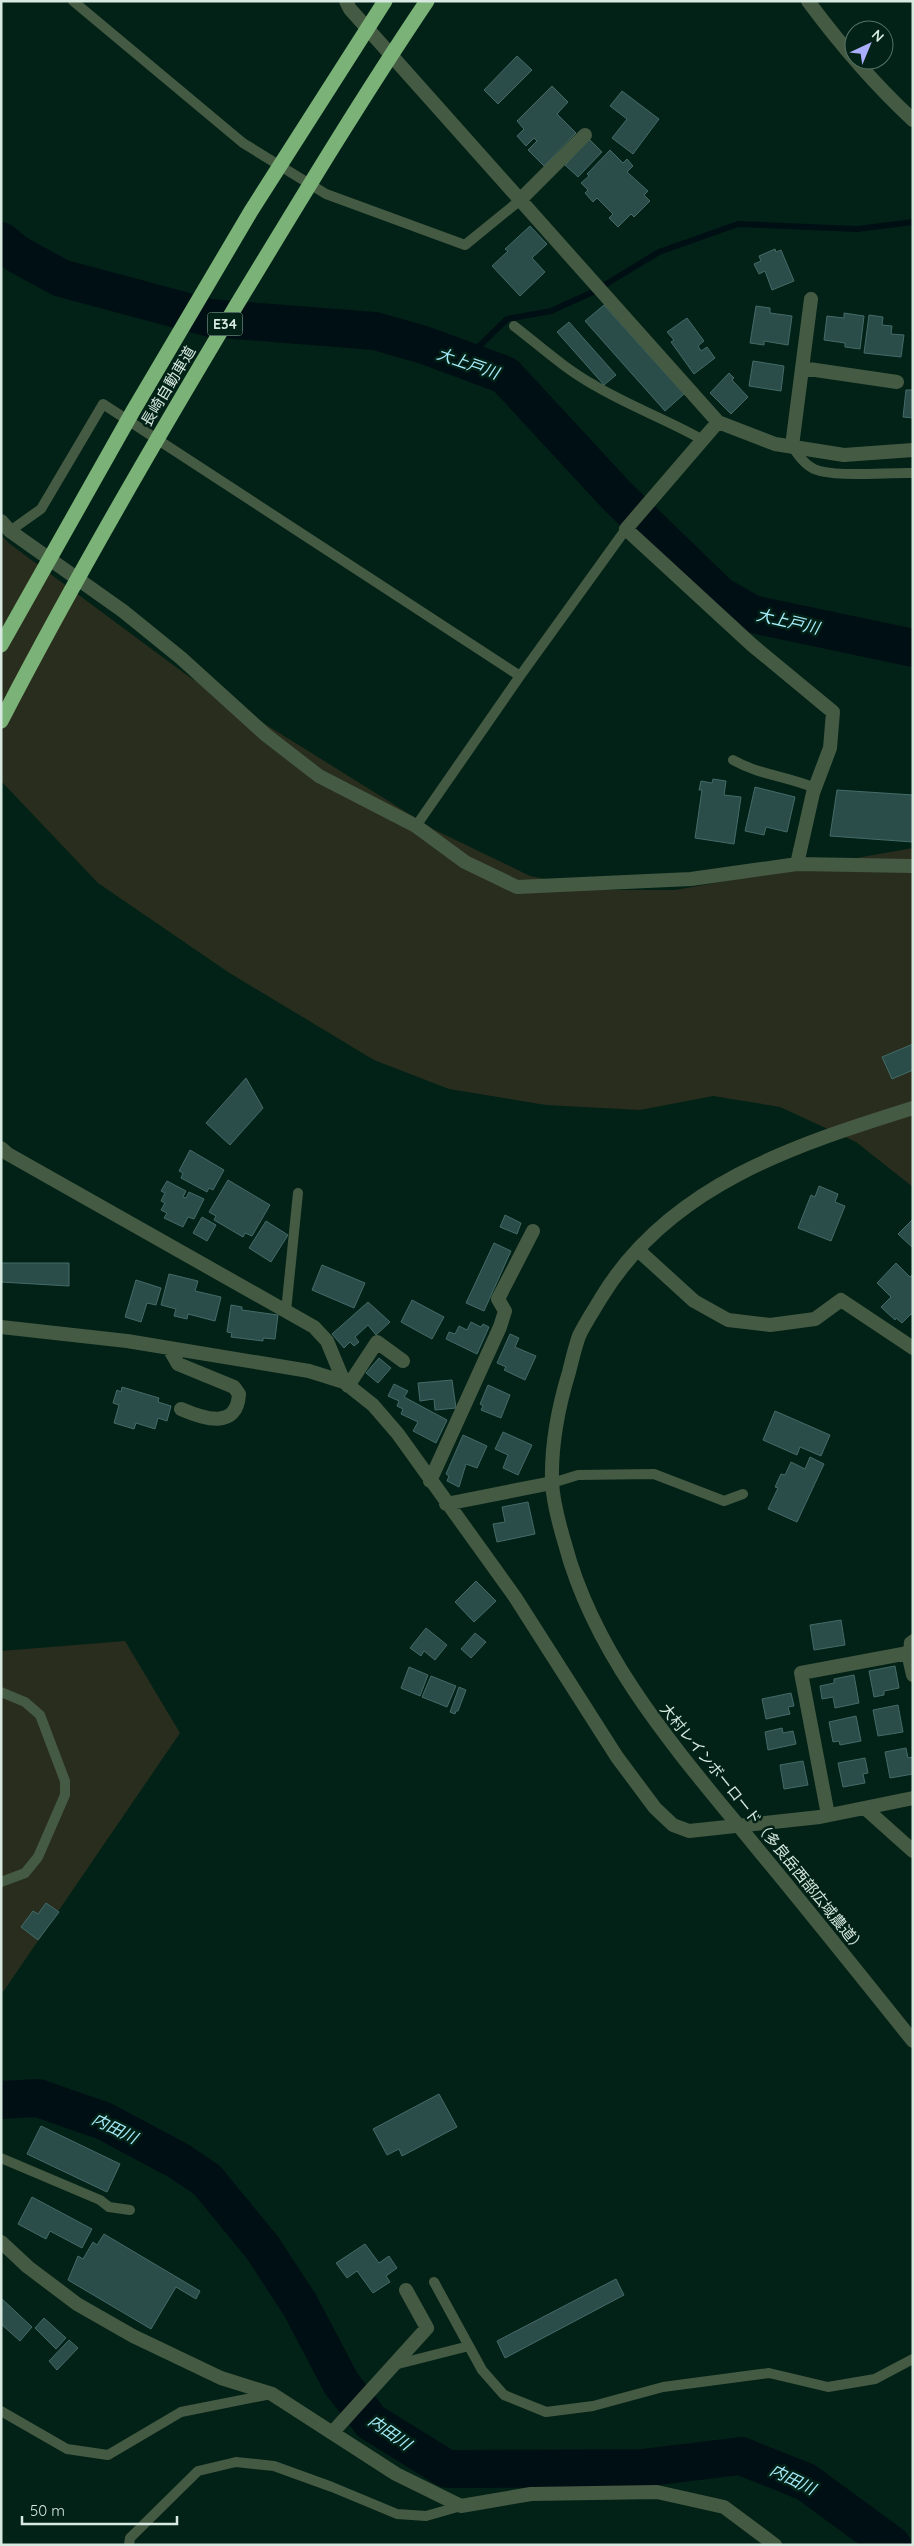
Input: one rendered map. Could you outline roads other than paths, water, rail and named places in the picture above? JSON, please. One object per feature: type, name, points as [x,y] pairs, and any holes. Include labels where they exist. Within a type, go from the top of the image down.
[{"type":"highway","name":"長崎自動車道","points":[[1,645],[133,411],[252,211],[385,1]]},
{"type":"highway","name":"長崎自動車道","points":[[1,721],[36,654],[163,428],[282,229],[427,1]]},
{"type":"street","points":[[808,1],[842,46],[876,85],[913,120]]},
{"type":"street","points":[[350,4],[519,201],[718,422],[775,444],[844,455],[913,450]]},
{"type":"street","points":[[519,201],[585,135]]},
{"type":"street","points":[[792,446],[812,299]]},
{"type":"street","points":[[802,368],[897,382]]},
{"type":"street","points":[[718,422],[626,528],[752,645],[833,712],[830,748],[815,788],[797,864]]},
{"type":"street","points":[[6,526],[123,611],[181,658],[266,734],[319,776],[416,826],[465,862],[517,887],[691,879],[797,864],[913,866]]},
{"type":"street","name":"大村レインボーロード（多良岳西部広域農道）","points":[[913,1108],[822,1137],[751,1166],[677,1213],[638,1250],[612,1280],[580,1334],[557,1411],[552,1483],[559,1523],[570,1563],[593,1621],[629,1682],[670,1742],[908,2030],[913,2042]]},
{"type":"street","points":[[1,1148],[8,1154],[314,1327],[327,1341],[346,1384]]},
{"type":"street","points":[[430,1481],[500,1327],[505,1311],[498,1299],[533,1231]]},
{"type":"street","points":[[638,1250],[666,1278],[694,1301],[728,1320],[770,1324],[815,1319],[841,1300],[913,1348]]},
{"type":"street","points":[[1,1327],[169,1348],[309,1371],[346,1384],[379,1412],[398,1434],[446,1504],[515,1597],[617,1757],[644,1793],[673,1825],[689,1831],[696,1831],[824,1816],[913,1798]]},
{"type":"street","points":[[346,1384],[377,1342],[403,1361]]},
{"type":"street","points":[[169,1348],[178,1364],[234,1387],[239,1394],[238,1402],[233,1412],[225,1418],[209,1419],[181,1409]]},
{"type":"street","points":[[446,1504],[552,1483]]},
{"type":"street","points":[[824,1816],[801,1673],[908,1653],[913,1675]]},
{"type":"street","points":[[866,1809],[913,1851]]},
{"type":"street","points":[[1,2242],[28,2267],[77,2304],[132,2336],[221,2378],[272,2394],[396,2474],[461,2506],[531,2494],[658,2492],[724,2507],[775,2545]]},
{"type":"street","points":[[332,2433],[427,2328],[406,2290]]},
{"type":"lane","points":[[73,1],[243,143],[326,194],[465,245],[519,201]]},
{"type":"lane","points":[[514,326],[562,364],[594,386],[671,422],[703,440]]},
{"type":"lane","points":[[6,526],[40,509],[103,404],[520,676]]},
{"type":"lane","points":[[792,446],[805,463],[815,469],[842,473],[913,473]]},
{"type":"lane","points":[[416,826],[626,528]]},
{"type":"lane","points":[[733,760],[751,770],[800,782],[815,788]]},
{"type":"lane","points":[[286,1311],[298,1193]]},
{"type":"lane","points":[[552,1483],[578,1475],[654,1474],[724,1501],[743,1494]]},
{"type":"lane","points":[[908,1653],[909,1642],[913,1638]]},
{"type":"lane","points":[[1,1692],[25,1702],[40,1715],[65,1781],[65,1795],[38,1857],[25,1873],[1,1882]]},
{"type":"lane","points":[[1,2158],[100,2200],[108,2207],[130,2210]]},
{"type":"lane","points":[[434,2282],[482,2370],[504,2394],[546,2412],[593,2406],[663,2387],[770,2373],[828,2387],[875,2378],[913,2359]]},
{"type":"lane","points":[[394,2365],[469,2346]]},
{"type":"lane","points":[[1,2411],[67,2449],[108,2455],[181,2412],[272,2394]]},
{"type":"lane","points":[[129,2545],[130,2538],[198,2471],[236,2462],[274,2466],[332,2487],[397,2514],[426,2516],[461,2506]]},
{"type":"waterway","points":[[465,360],[507,319],[551,311],[593,292],[659,252],[738,224],[857,229],[913,222]]},
{"type":"waterway","name":"大上戸川","points":[[1,241],[17,254],[61,278],[210,318],[375,331],[424,345],[505,375],[617,496],[719,595],[752,614],[913,648]]},
{"type":"waterway","name":"内田川","points":[[1,2100],[38,2098],[104,2121],[179,2161],[207,2180],[262,2247],[300,2305],[341,2383],[371,2422],[447,2469],[642,2468],[741,2456],[806,2482],[892,2545]]}]
